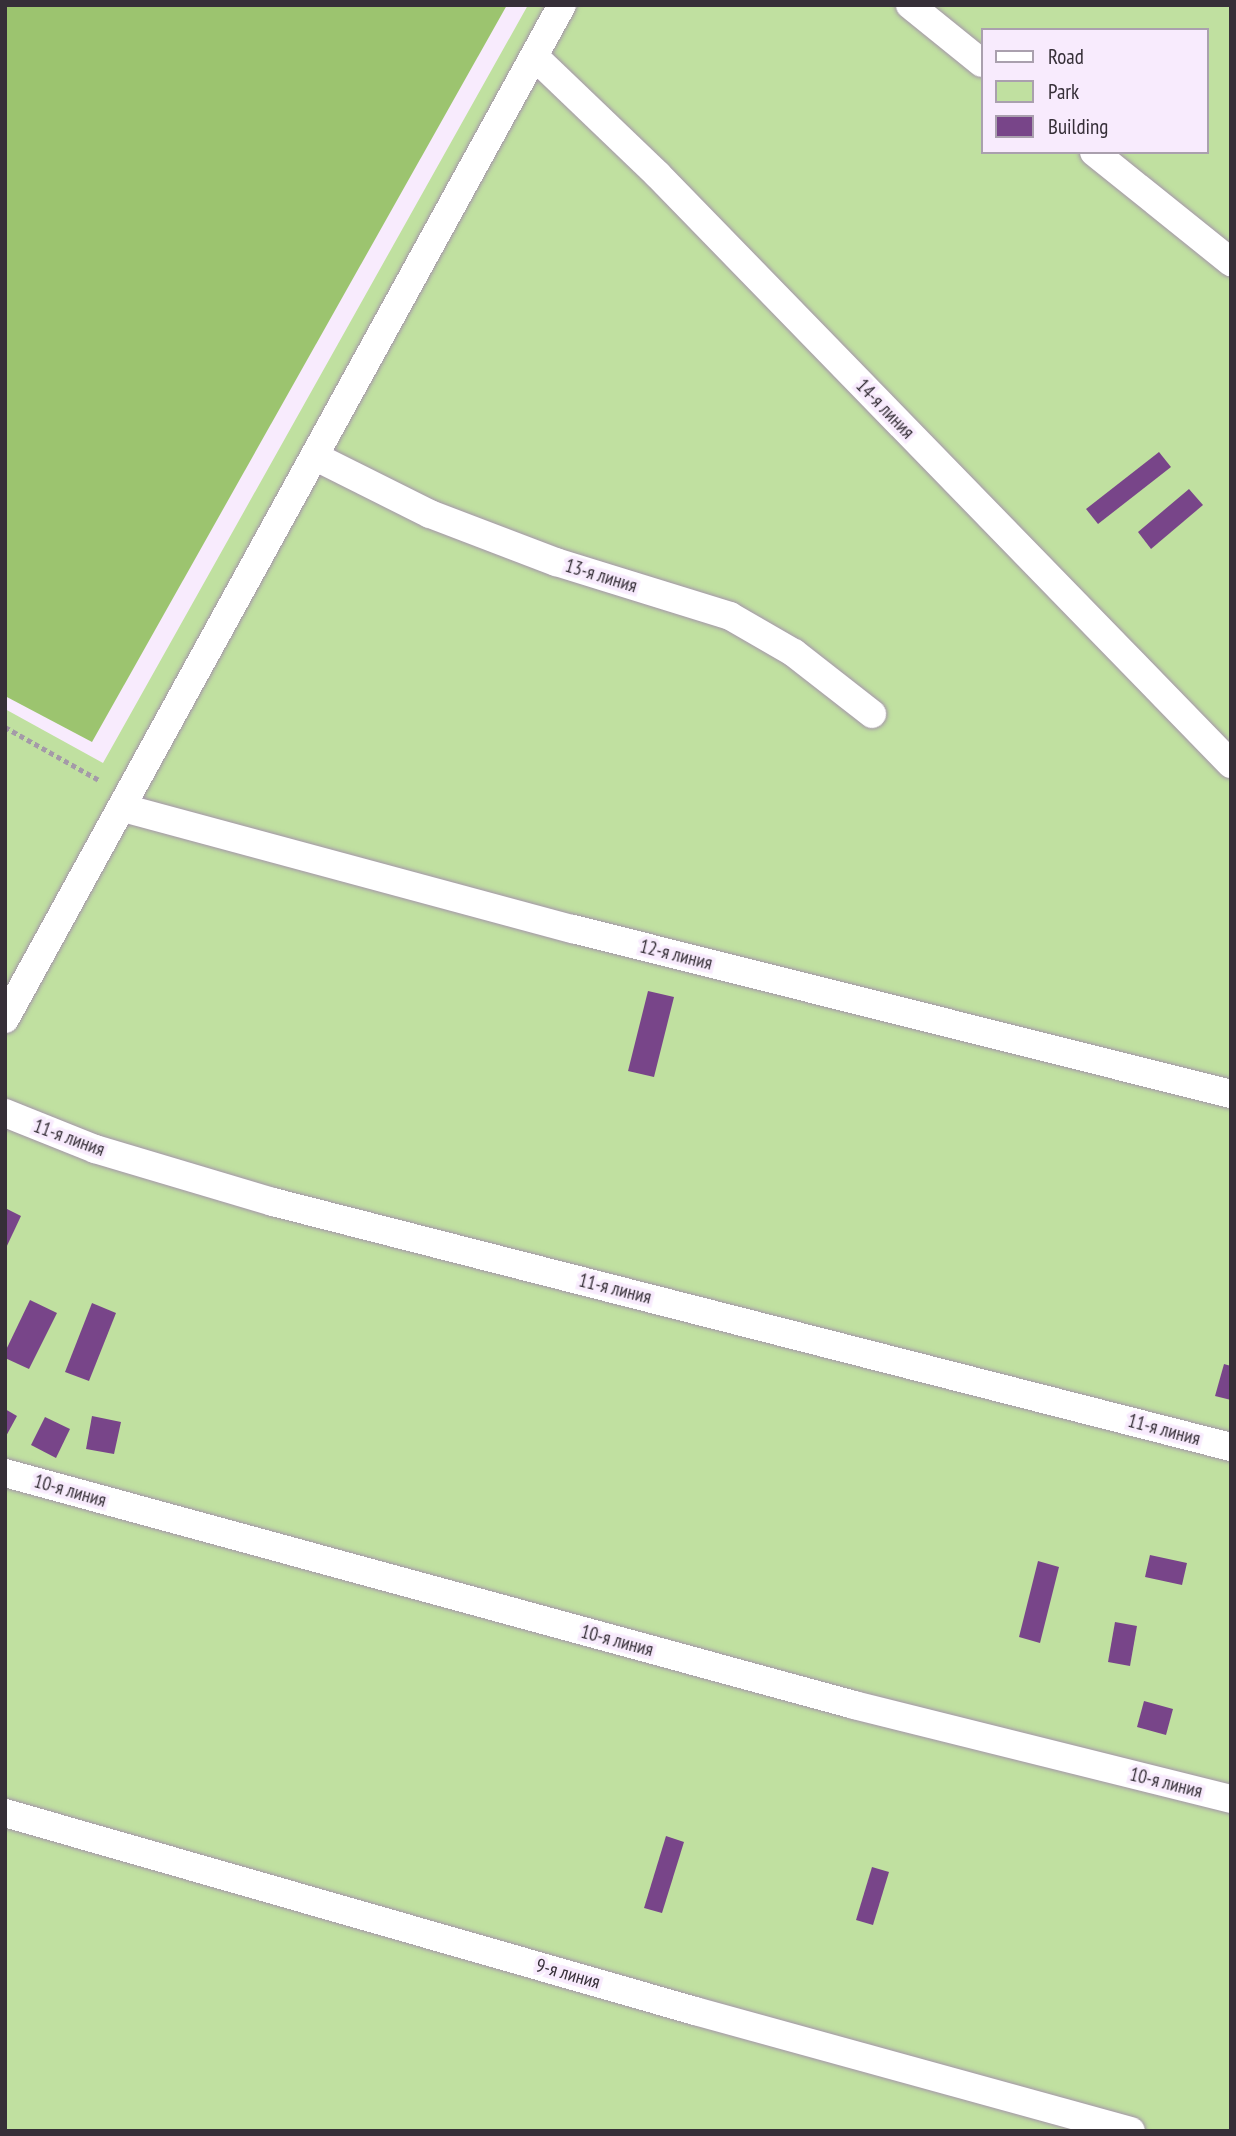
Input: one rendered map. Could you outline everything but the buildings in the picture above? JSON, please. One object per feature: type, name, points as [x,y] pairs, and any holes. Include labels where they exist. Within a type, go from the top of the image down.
[{"type":"street","points":[[5,1019],[127,802],[562,5]]},
{"type":"street","points":[[910,5],[981,62]]},
{"type":"street","name":"14-я линия","points":[[535,57],[657,174],[1231,764]]},
{"type":"street","points":[[1096,154],[1231,262]]},
{"type":"street","name":"13-я линия","points":[[316,457],[430,513],[556,562],[730,615],[794,653],[872,713]]},
{"type":"street","name":"12-я линия","points":[[127,802],[573,929],[1231,1094]]},
{"type":"street","name":"11-я линия","points":[[5,1113],[95,1149],[273,1202],[1231,1447]]},
{"type":"street","name":"10-я линия","points":[[5,1473],[827,1698],[1231,1799]]},
{"type":"street","name":"9-я линия","points":[[5,1812],[708,2015],[1131,2131]]},
{"type":"path","points":[[5,727],[127,802]]},
{"type":"green space","points":[[5,5],[507,5],[92,742],[5,696]]},
{"type":"green space","points":[[528,5],[1231,5],[1231,2131],[5,2131],[5,709],[103,763]]}]
